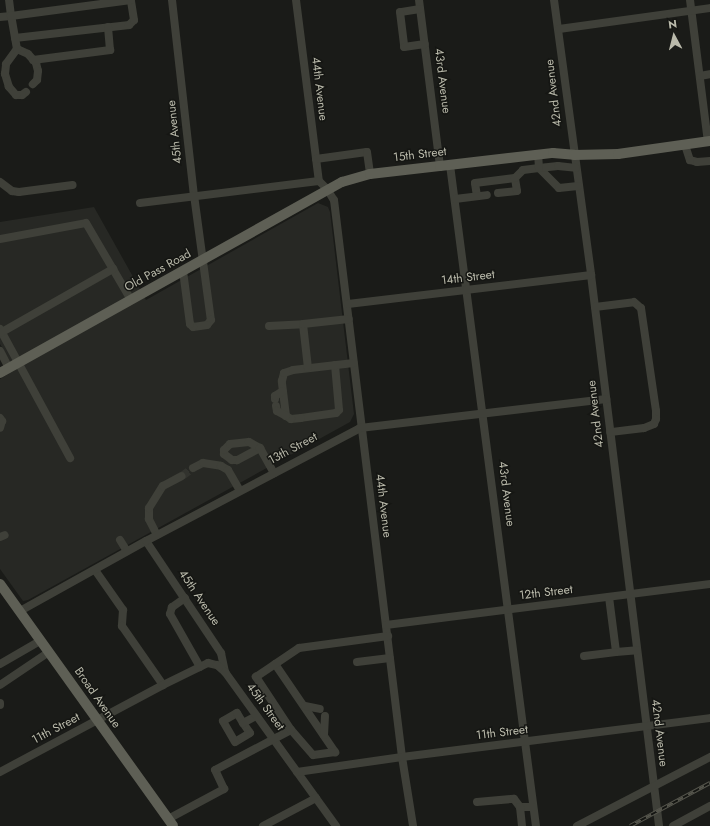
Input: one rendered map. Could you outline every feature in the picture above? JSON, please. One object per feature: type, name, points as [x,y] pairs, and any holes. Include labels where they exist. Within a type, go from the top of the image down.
[{"type":"main road","name":"15th Street","points":[[327,189],[342,182],[370,174],[538,155],[618,154],[709,142]]},
{"type":"main road","name":"Old Pass Road","points":[[4,371],[327,189]]},
{"type":"main road","name":"Broad Avenue","points":[[0,584],[170,823]]},
{"type":"street","points":[[10,0],[11,16],[17,49],[6,64],[5,74],[9,87],[16,95],[26,92]]},
{"type":"street","points":[[0,17],[131,0],[134,20],[129,25],[15,38]]},
{"type":"street","name":"45th Avenue","points":[[172,0],[194,195],[211,320],[207,325],[193,327],[190,324],[183,271]]},
{"type":"street","name":"44th Avenue","points":[[296,0],[319,181]]},
{"type":"street","name":"43rd Avenue","points":[[419,0],[440,166]]},
{"type":"street","name":"42nd Avenue","points":[[554,0],[591,275],[659,826]]},
{"type":"street","points":[[690,0],[709,142]]},
{"type":"street","points":[[559,29],[710,8]]},
{"type":"street","points":[[420,9],[400,12],[404,47],[425,44]]},
{"type":"street","points":[[33,60],[110,50],[108,27]]},
{"type":"street","points":[[17,49],[28,54],[33,60],[38,71],[37,80],[33,84]]},
{"type":"street","points":[[700,76],[710,74]]},
{"type":"street","points":[[685,145],[690,160],[696,162],[710,161]]},
{"type":"street","points":[[316,159],[367,152],[370,174]]},
{"type":"street","points":[[538,155],[539,168],[559,188],[578,186]]},
{"type":"street","name":"43rd Avenue","points":[[450,165],[468,290],[536,826]]},
{"type":"street","points":[[477,196],[475,183],[515,178],[523,170],[558,166],[576,168]]},
{"type":"street","points":[[498,193],[517,191],[515,178]]},
{"type":"street","points":[[140,203],[194,195],[319,181],[327,189]]},
{"type":"street","points":[[0,182],[12,191],[19,192],[73,185]]},
{"type":"street","name":"44th Avenue","points":[[327,189],[334,200],[348,304],[360,428],[388,636],[402,757],[413,826]]},
{"type":"street","points":[[455,199],[487,195]]},
{"type":"street","points":[[0,239],[86,223],[131,300]]},
{"type":"street","points":[[70,458],[1,330],[113,269]]},
{"type":"street","name":"14th Street","points":[[348,304],[591,275]]},
{"type":"street","points":[[595,307],[634,302],[641,308],[656,411],[656,419],[654,424],[644,428],[610,432]]},
{"type":"street","points":[[269,326],[349,319]]},
{"type":"street","points":[[303,324],[308,368]]},
{"type":"street","points":[[0,351],[4,371]]},
{"type":"street","points":[[286,416],[282,381],[284,374],[299,369],[354,363]]},
{"type":"street","points":[[283,392],[275,396],[277,411],[292,419],[336,413],[339,410],[335,365]]},
{"type":"street","name":"13th Street","points":[[20,611],[127,551],[360,428],[606,399]]},
{"type":"street","points":[[0,418],[2,421],[0,428]]},
{"type":"street","points":[[260,448],[274,473]]},
{"type":"street","points":[[193,468],[203,464],[221,466],[228,470],[240,491]]},
{"type":"street","points":[[157,535],[149,519],[149,508],[163,486],[182,476]]},
{"type":"street","points":[[120,540],[127,551]]},
{"type":"street","name":"45th Avenue","points":[[146,541],[221,653],[225,672]]},
{"type":"street","points":[[95,570],[123,610],[122,626],[163,685]]},
{"type":"street","name":"12th Street","points":[[386,625],[710,584]]},
{"type":"street","points":[[609,597],[616,652]]},
{"type":"street","points":[[185,598],[172,607],[170,614],[200,667]]},
{"type":"street","points":[[275,664],[335,752],[313,755],[291,730],[256,677],[275,664],[299,648],[388,636]]},
{"type":"street","points":[[0,664],[40,640]]},
{"type":"street","points":[[584,656],[637,650]]},
{"type":"street","points":[[0,685],[49,652]]},
{"type":"street","points":[[357,662],[390,658]]},
{"type":"street","name":"11th Street","points":[[0,772],[163,685],[208,663]]},
{"type":"street","name":"45th Street","points":[[208,663],[217,665],[225,672],[297,772]]},
{"type":"street","points":[[305,706],[322,712],[324,735]]},
{"type":"street","points":[[243,723],[256,716]]},
{"type":"street","name":"11th Street","points":[[297,772],[402,757],[710,718]]},
{"type":"street","points":[[170,823],[224,789],[215,770],[291,730]]},
{"type":"street","points":[[577,826],[710,757]]},
{"type":"street","points":[[297,772],[336,826]]},
{"type":"street","points":[[263,826],[316,798]]},
{"type":"street","points":[[477,802],[514,799],[520,807],[522,826]]},
{"type":"street","points":[[673,826],[710,806]]},
{"type":"street","points":[[520,807],[533,807]]},
{"type":"shaded area","points":[[318,203],[328,207],[330,212],[354,414],[350,422],[28,600],[23,601],[0,569],[0,379],[15,370],[0,344],[0,222],[94,207],[146,300]]},
{"type":"tunnel","points":[[182,476],[193,468]]},
{"type":"railway","points":[[630,826],[710,783]]}]
